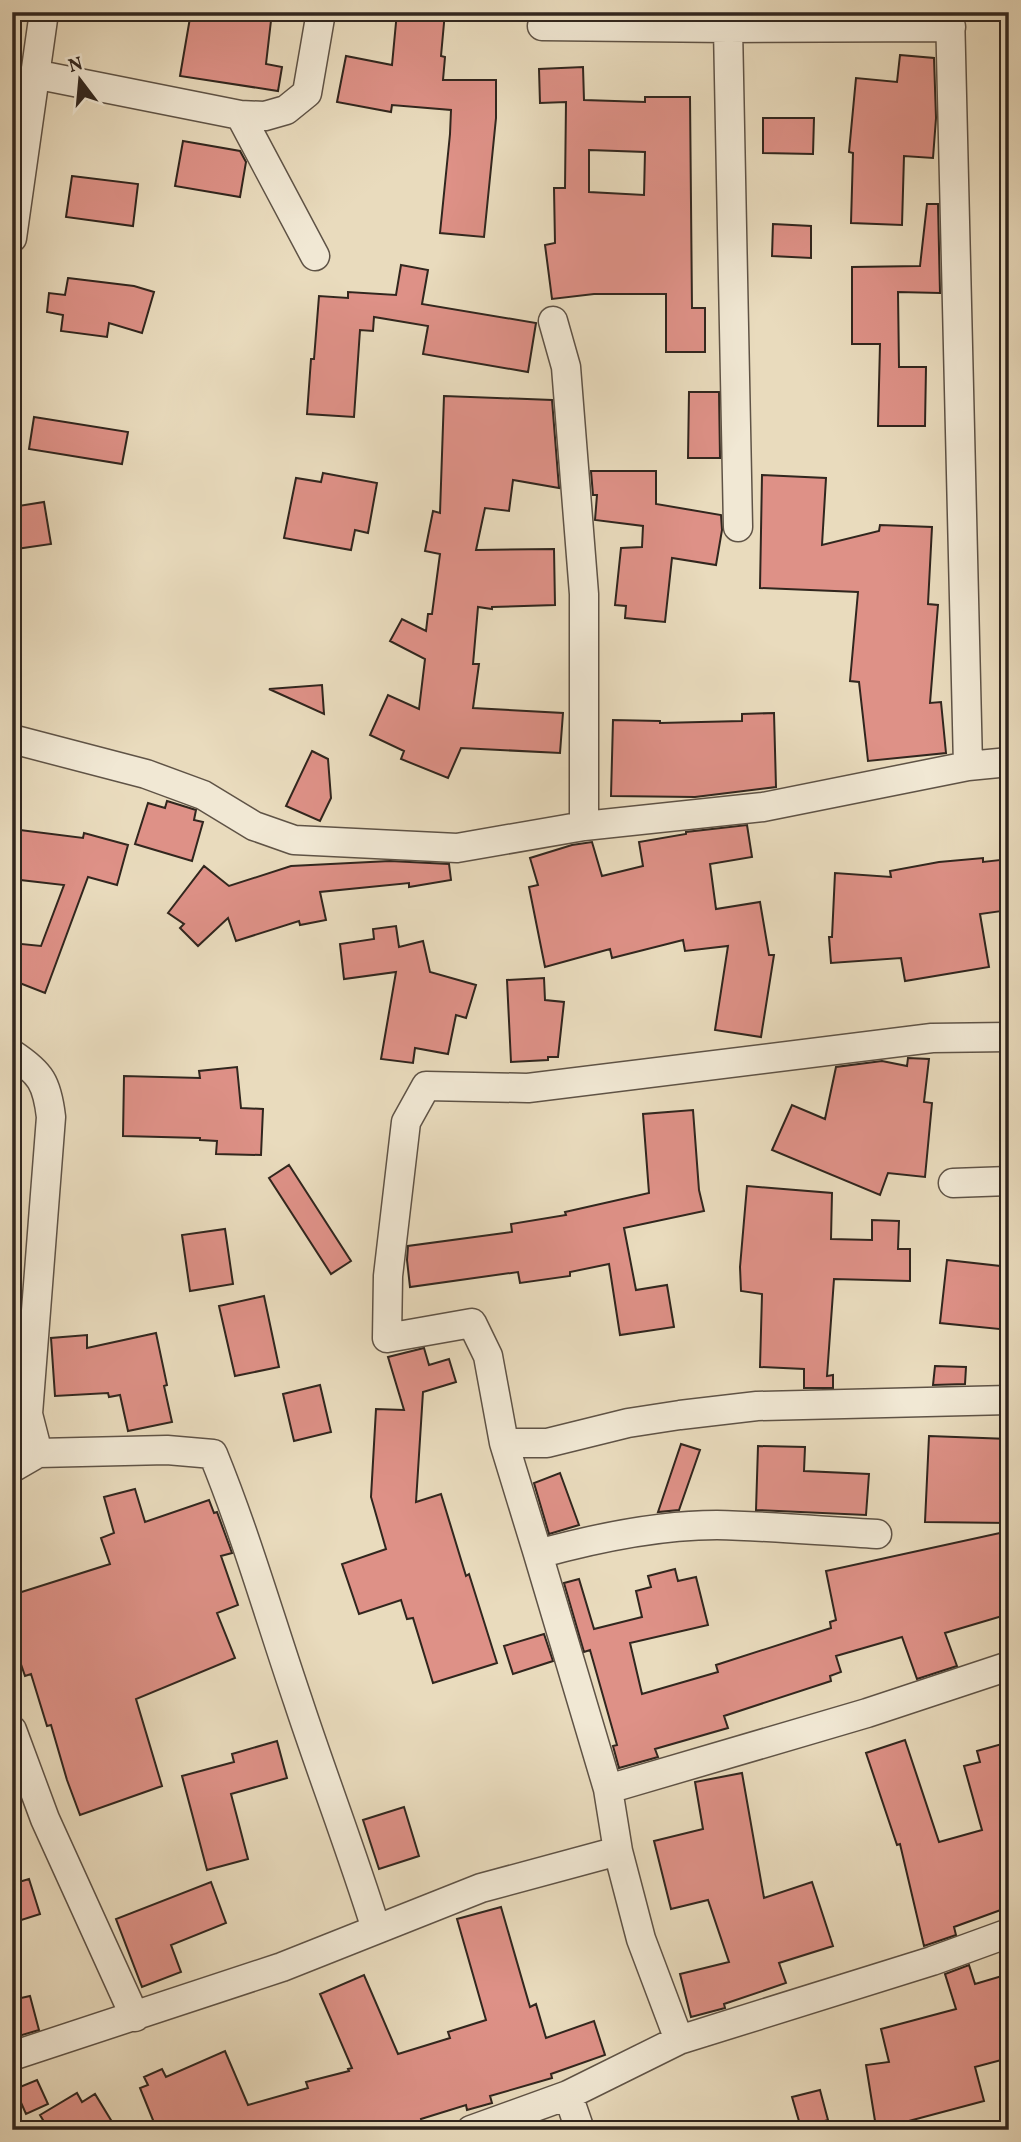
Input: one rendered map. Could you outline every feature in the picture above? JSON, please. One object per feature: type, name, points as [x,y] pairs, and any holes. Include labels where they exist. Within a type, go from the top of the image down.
[{"type":"street","points":[[12,238],[44,12]]},
{"type":"street","points":[[34,74],[240,115],[265,116],[286,110],[307,93],[321,12]]},
{"type":"street","points":[[542,26],[728,28],[951,19],[968,766]]},
{"type":"street","points":[[728,28],[738,527]]},
{"type":"street","points":[[240,115],[315,256]]},
{"type":"street","points":[[553,321],[566,367],[584,594],[584,826]]},
{"type":"street","points":[[14,736],[146,774],[203,795],[254,826],[294,840],[457,848],[584,826],[763,807],[968,766],[1009,762]]},
{"type":"street","points":[[679,2040],[641,1939],[618,1851],[608,1789],[504,1443],[488,1356],[472,1323],[387,1338],[388,1276],[406,1122],[426,1086],[528,1088],[932,1038],[1009,1037]]},
{"type":"street","points":[[12,1054],[36,1072],[48,1092],[51,1116],[24,1296],[28,1414],[38,1453]]},
{"type":"street","points":[[953,1183],[1009,1181]]},
{"type":"street","points":[[504,1443],[547,1443],[628,1423],[757,1406],[1009,1400]]},
{"type":"street","points":[[12,1468],[38,1453],[167,1450],[213,1454],[230,1496],[298,1703],[355,1859],[376,1928]]},
{"type":"street","points":[[538,1553],[642,1531],[715,1525],[877,1534]]},
{"type":"street","points":[[608,1789],[867,1713],[1009,1666]]},
{"type":"street","points":[[12,1730],[45,1819],[135,2017]]},
{"type":"street","points":[[12,2056],[282,1968],[481,1888],[618,1851]]},
{"type":"street","points":[[471,2130],[568,2095],[679,2040],[932,1961],[1009,1933]]},
{"type":"street","points":[[568,2095],[580,2130]]},
{"type":"building","points":[[191,12],[272,12],[266,64],[282,67],[278,91],[180,76]]},
{"type":"building","points":[[397,12],[445,12],[441,56],[445,57],[443,80],[496,80],[496,118],[484,237],[440,233],[451,110],[392,105],[391,112],[337,102],[346,56],[392,65]]},
{"type":"building","points":[[900,55],[934,58],[936,118],[933,158],[904,156],[902,225],[851,223],[853,153],[849,152],[856,78],[897,82]]},
{"type":"building","points":[[583,67],[584,100],[645,102],[645,97],[690,97],[692,308],[705,308],[705,352],[666,352],[666,294],[594,294],[552,299],[545,245],[555,243],[554,188],[565,188],[566,102],[540,103],[539,69]],"holes":[[[589,150],[645,152],[644,195],[589,192]]]},
{"type":"building","points":[[763,118],[814,118],[813,154],[763,153]]},
{"type":"building","points":[[183,141],[240,151],[246,162],[240,197],[175,186]]},
{"type":"building","points":[[72,176],[138,184],[133,226],[66,217]]},
{"type":"building","points":[[927,204],[938,204],[940,293],[898,292],[899,367],[926,367],[925,426],[878,426],[880,344],[852,344],[852,267],[920,266]]},
{"type":"building","points":[[773,224],[811,226],[811,258],[772,256]]},
{"type":"building","points":[[401,265],[428,270],[422,304],[536,323],[528,372],[423,354],[428,326],[374,317],[373,331],[360,330],[354,417],[307,414],[319,296],[348,298],[348,292],[396,295]]},
{"type":"building","points":[[68,278],[134,286],[154,292],[142,333],[109,323],[107,337],[61,331],[63,315],[47,312],[49,293],[65,295]]},
{"type":"building","points":[[689,392],[719,392],[720,458],[688,458]]},
{"type":"building","points":[[444,396],[552,400],[559,488],[513,480],[509,511],[485,508],[476,550],[554,549],[555,605],[492,609],[478,607],[473,664],[479,664],[473,708],[563,713],[560,753],[461,748],[448,778],[401,759],[404,751],[370,735],[388,695],[419,709],[425,659],[390,641],[402,619],[426,631],[428,614],[432,614],[440,554],[425,551],[433,511],[440,513]]},
{"type":"building","points":[[34,417],[128,432],[122,464],[29,449]]},
{"type":"building","points":[[591,471],[656,471],[656,504],[721,515],[722,530],[716,565],[672,558],[665,622],[625,618],[626,606],[615,605],[621,548],[642,547],[643,526],[595,520],[597,495],[593,495]]},
{"type":"building","points":[[323,473],[377,483],[368,533],[355,530],[351,550],[284,538],[296,478],[321,482]]},
{"type":"building","points":[[762,475],[826,478],[822,545],[879,531],[880,525],[932,527],[928,604],[938,605],[930,703],[941,702],[946,753],[868,761],[859,682],[850,681],[858,592],[760,588]]},
{"type":"building","points":[[44,502],[51,544],[16,549],[12,507]]},
{"type":"building","points":[[322,685],[324,714],[269,689]]},
{"type":"building","points":[[774,713],[776,787],[695,797],[611,796],[613,720],[660,723],[742,721],[742,714]]},
{"type":"building","points":[[312,751],[328,759],[331,798],[320,821],[286,806]]},
{"type":"building","points":[[167,801],[196,810],[194,820],[203,822],[192,861],[135,844],[148,803],[165,808]]},
{"type":"building","points":[[747,825],[752,857],[710,864],[716,909],[760,902],[769,955],[774,955],[761,1037],[715,1030],[728,946],[685,951],[683,940],[612,958],[610,949],[545,967],[529,887],[538,885],[530,858],[592,842],[602,876],[643,866],[639,842],[686,832]]},
{"type":"building","points":[[12,829],[83,838],[84,833],[128,845],[117,885],[88,877],[45,993],[12,980],[12,943],[41,946],[64,885],[12,879]]},
{"type":"building","points":[[983,858],[983,862],[1009,859],[1009,910],[980,914],[989,967],[905,981],[901,958],[831,963],[829,937],[832,937],[835,873],[891,877],[890,871],[939,862]]},
{"type":"building","points":[[390,861],[449,864],[451,880],[409,887],[409,883],[320,892],[326,920],[300,925],[299,921],[236,941],[228,918],[198,946],[180,928],[184,924],[168,913],[204,866],[229,886],[291,866]]},
{"type":"building","points":[[396,926],[399,947],[423,941],[430,972],[476,985],[466,1018],[456,1015],[448,1054],[415,1048],[413,1063],[381,1059],[396,972],[344,979],[340,944],[374,939],[373,929]]},
{"type":"building","points":[[544,978],[545,1000],[564,1002],[558,1057],[511,1062],[507,980]]},
{"type":"building","points":[[908,1058],[929,1059],[924,1102],[932,1103],[925,1177],[888,1173],[880,1195],[772,1150],[792,1105],[825,1119],[836,1067],[882,1061],[907,1066]]},
{"type":"building","points":[[237,1067],[241,1108],[263,1109],[261,1155],[216,1154],[217,1141],[200,1138],[123,1136],[124,1076],[200,1078],[199,1071]]},
{"type":"building","points":[[693,1110],[699,1190],[704,1211],[624,1228],[636,1290],[667,1285],[674,1327],[620,1335],[609,1264],[570,1272],[570,1276],[520,1283],[518,1272],[410,1287],[408,1246],[512,1232],[511,1224],[566,1215],[565,1212],[649,1193],[643,1114]]},
{"type":"building","points":[[289,1165],[351,1261],[331,1274],[269,1178]]},
{"type":"building","points":[[747,1186],[832,1193],[831,1239],[872,1240],[872,1220],[899,1221],[898,1249],[910,1249],[910,1281],[834,1279],[827,1376],[833,1375],[833,1388],[804,1388],[804,1369],[760,1367],[762,1294],[741,1291],[740,1267]]},
{"type":"building","points":[[225,1229],[233,1284],[190,1291],[182,1235]]},
{"type":"building","points":[[947,1260],[1009,1267],[1009,1330],[940,1323]]},
{"type":"building","points":[[264,1296],[279,1367],[235,1376],[219,1306]]},
{"type":"building","points":[[156,1333],[172,1422],[128,1431],[120,1395],[109,1397],[108,1393],[55,1396],[51,1338],[87,1335],[87,1348]]},
{"type":"building","points":[[424,1348],[429,1365],[449,1359],[456,1382],[423,1392],[416,1502],[441,1494],[497,1663],[433,1683],[413,1618],[407,1619],[401,1600],[359,1614],[342,1564],[386,1549],[371,1497],[376,1409],[404,1410],[388,1357]]},
{"type":"building","points":[[935,1366],[966,1367],[965,1384],[933,1385]]},
{"type":"building","points":[[320,1385],[331,1432],[294,1441],[283,1394]]},
{"type":"building","points":[[929,1436],[1009,1439],[1009,1523],[925,1522]]},
{"type":"building","points":[[681,1444],[700,1450],[679,1510],[658,1512]]},
{"type":"building","points":[[758,1446],[805,1447],[804,1471],[869,1474],[866,1515],[756,1510]]},
{"type":"building","points":[[560,1473],[579,1525],[549,1534],[534,1483]]},
{"type":"building","points":[[135,1489],[145,1522],[209,1500],[214,1513],[217,1512],[232,1553],[221,1556],[238,1605],[217,1613],[235,1658],[136,1699],[162,1786],[80,1815],[51,1725],[47,1726],[31,1674],[25,1676],[12,1638],[12,1595],[110,1564],[101,1538],[114,1533],[104,1497]]},
{"type":"building","points":[[1009,1531],[1009,1614],[945,1633],[957,1666],[917,1679],[902,1637],[836,1656],[841,1672],[830,1676],[831,1681],[724,1716],[728,1728],[655,1749],[658,1757],[619,1768],[613,1746],[617,1745],[590,1650],[584,1652],[564,1583],[579,1579],[594,1629],[642,1617],[636,1591],[651,1587],[648,1576],[675,1569],[678,1581],[696,1577],[708,1625],[630,1643],[642,1694],[718,1672],[716,1665],[831,1628],[830,1622],[836,1620],[826,1571]]},
{"type":"building","points":[[544,1634],[553,1661],[513,1674],[504,1646]]},
{"type":"building","points":[[905,1740],[939,1842],[982,1830],[964,1766],[980,1762],[977,1751],[1009,1742],[1009,1907],[954,1927],[956,1935],[924,1946],[900,1844],[897,1845],[866,1753]]},
{"type":"building","points":[[277,1741],[287,1778],[231,1794],[248,1859],[207,1870],[182,1776],[234,1762],[232,1754]]},
{"type":"building","points":[[742,1773],[764,1898],[812,1882],[833,1946],[779,1963],[786,1983],[724,2004],[725,2008],[691,2017],[680,1974],[729,1962],[708,1900],[671,1909],[654,1841],[703,1829],[695,1782]]},
{"type":"building","points":[[404,1807],[419,1856],[379,1869],[363,1820]]},
{"type":"building","points":[[29,1879],[40,1914],[12,1923],[12,1884]]},
{"type":"building","points":[[211,1882],[226,1923],[171,1945],[181,1972],[142,1987],[116,1919]]},
{"type":"building","points":[[501,1907],[530,2007],[536,2004],[546,2038],[594,2021],[605,2055],[551,2074],[552,2078],[490,2096],[492,2103],[467,2110],[466,2105],[421,2119],[424,2130],[157,2130],[140,2088],[148,2085],[144,2077],[162,2069],[166,2077],[225,2051],[248,2105],[308,2088],[306,2082],[349,2071],[348,2069],[352,2068],[320,1994],[364,1975],[398,2054],[450,2038],[448,2032],[486,2020],[457,1919]]},
{"type":"building","points":[[969,1965],[975,1984],[1002,1976],[1006,1989],[1009,1988],[1009,2058],[975,2067],[984,2101],[876,2127],[866,2065],[889,2062],[881,2029],[956,2009],[945,1974]]},
{"type":"building","points":[[30,1996],[39,2030],[12,2038],[12,2000]]},
{"type":"building","points":[[37,2080],[48,2104],[26,2114],[15,2089]]},
{"type":"building","points":[[820,2090],[828,2120],[801,2128],[792,2097]]},
{"type":"building","points":[[77,2093],[82,2102],[95,2094],[117,2130],[49,2130],[40,2115]]}]
